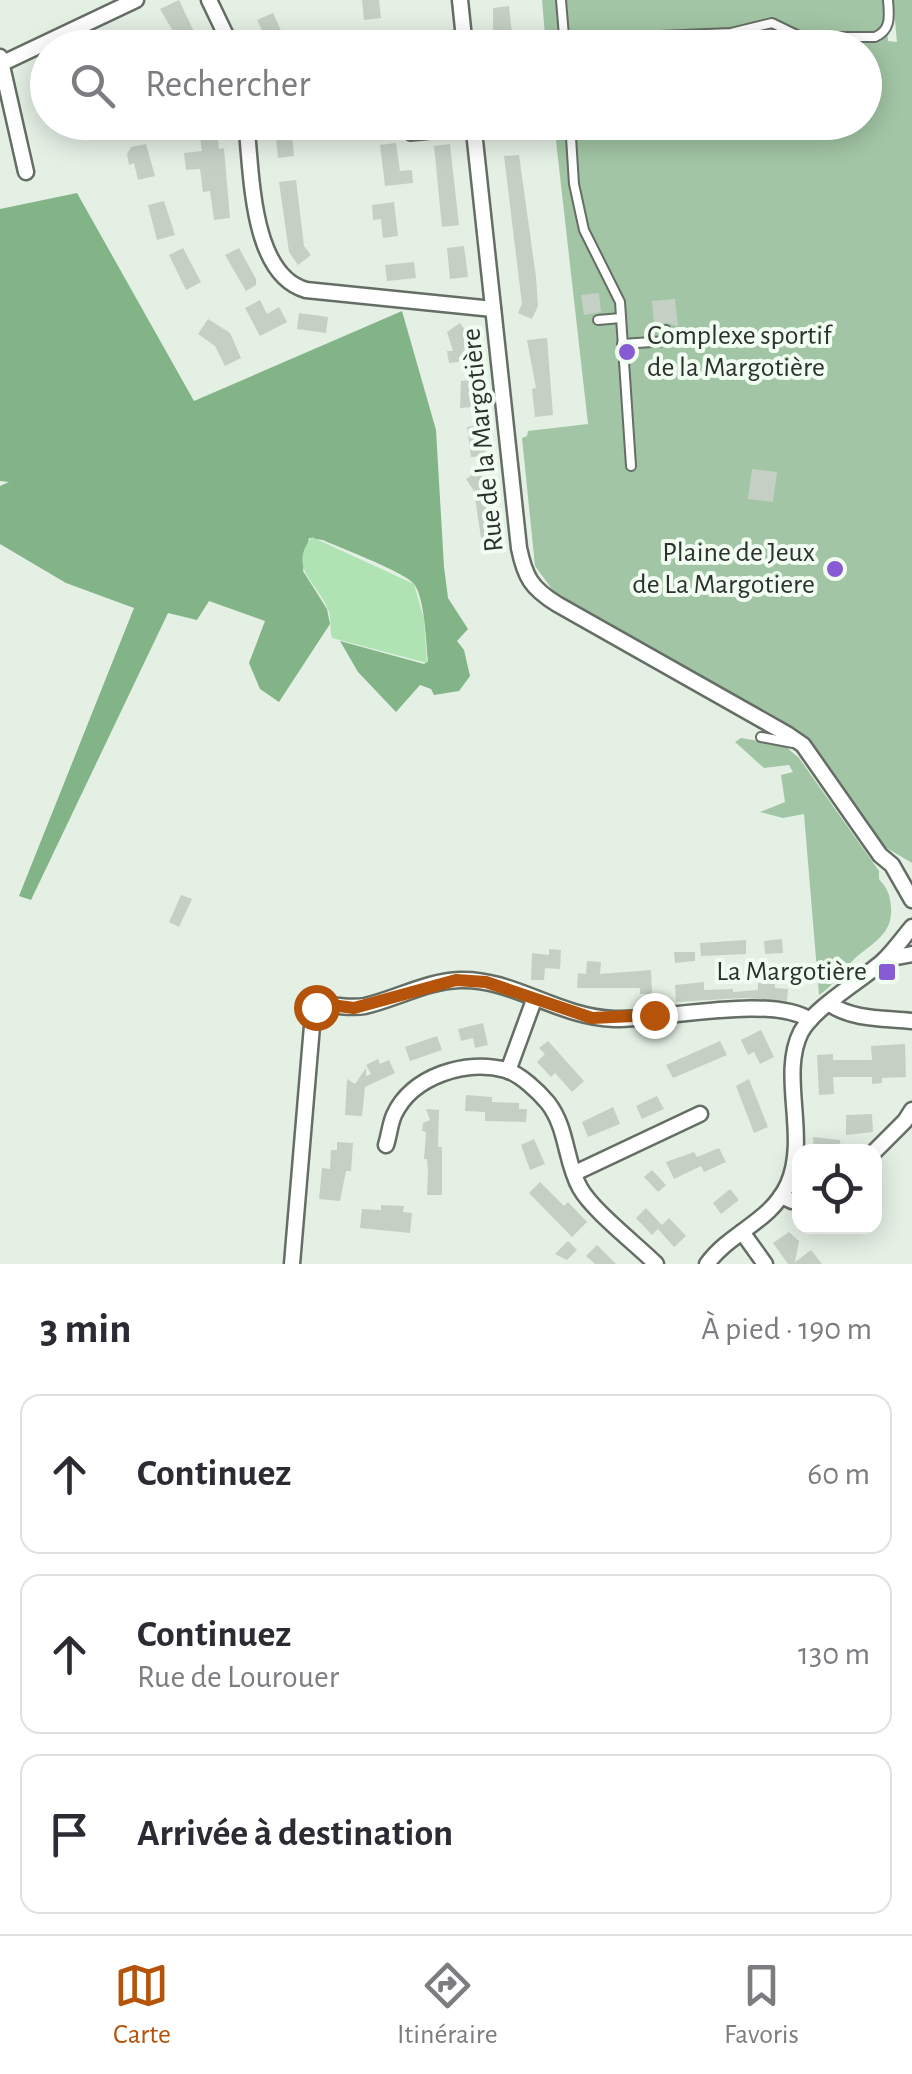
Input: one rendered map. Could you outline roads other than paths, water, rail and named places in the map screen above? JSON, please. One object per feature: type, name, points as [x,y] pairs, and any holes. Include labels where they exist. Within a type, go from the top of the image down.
[{"type":"street","points":[[68,30],[136,0]]},
{"type":"street","points":[[209,0],[223,30]]},
{"type":"street","points":[[460,0],[463,30]]},
{"type":"street","points":[[26,172],[1,60],[30,47]]},
{"type":"street","points":[[248,140],[258,227],[283,280],[306,290],[494,309]]},
{"type":"street","name":"Rue de la Margotière","points":[[476,140],[519,548],[525,574],[544,596],[803,745],[880,854],[892,865],[912,900]]},
{"type":"street","points":[[892,865],[912,869]]},
{"type":"street","points":[[707,1264],[764,1217],[781,1196],[792,1170],[797,1146],[794,1058],[800,1034],[810,1020],[886,959],[912,927]]},
{"type":"street","points":[[886,959],[912,954]]},
{"type":"street","points":[[292,1264],[316,1007],[324,1004],[354,1008],[427,986],[476,980],[592,1018],[768,1010],[801,1014],[810,1020]]},
{"type":"street","points":[[508,1070],[534,1000]]},
{"type":"street","points":[[830,1004],[861,1015],[912,1021]]},
{"type":"street","points":[[386,1145],[394,1114],[429,1079],[450,1070],[508,1070],[548,1103],[560,1122],[580,1188],[656,1264]]},
{"type":"street","points":[[882,1144],[912,1110]]},
{"type":"street","points":[[574,1172],[700,1114]]},
{"type":"street","points":[[781,1196],[792,1201]]},
{"type":"street","points":[[742,1232],[765,1264]]},
{"type":"lane","points":[[561,0],[563,30]]},
{"type":"lane","points":[[882,34],[890,21],[888,0]]},
{"type":"lane","points":[[743,30],[772,23],[786,30]]},
{"type":"lane","points":[[571,140],[574,184],[584,230],[620,302],[631,466]]},
{"type":"lane","points":[[598,320],[621,318]]},
{"type":"lane","points":[[622,344],[667,341],[666,330]]},
{"type":"lane","points":[[761,737],[803,745]]},
{"type":"place","name":"Complexe sportif de la Margotière","points":[[627,352]]},
{"type":"place","name":"Plaine de Jeux de La Margotiere","points":[[835,569]]},
{"type":"place","name":"La Margotière","points":[[887,972]]}]
